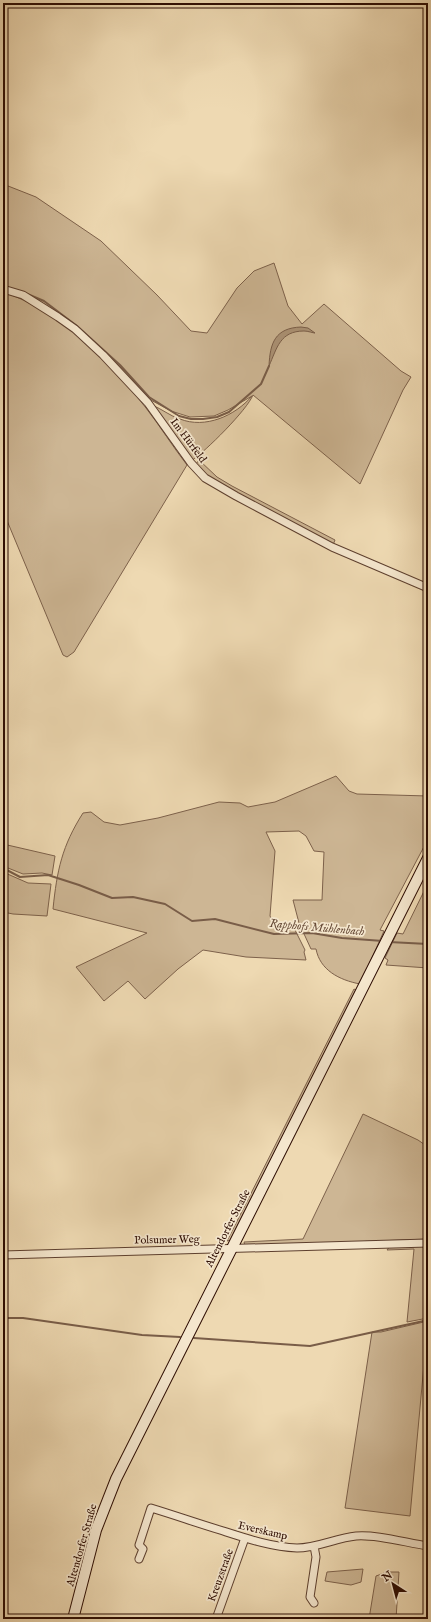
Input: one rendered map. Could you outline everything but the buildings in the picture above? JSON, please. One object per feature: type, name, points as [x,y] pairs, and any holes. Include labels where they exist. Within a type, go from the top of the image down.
[{"type":"street","name":"Im Hürfeld","points":[[3,289],[23,295],[58,317],[75,329],[104,355],[148,403],[191,463],[205,478],[332,547],[428,588]]},
{"type":"street","name":"Altendorfer Straße","points":[[73,1619],[96,1530],[116,1479],[230,1249],[428,858]]},
{"type":"street","name":"Polsumer Weg","points":[[3,1255],[428,1243]]},
{"type":"street","name":"Everskamp","points":[[139,1559],[144,1549],[139,1545],[151,1508],[245,1538],[274,1545],[296,1548],[314,1546],[341,1538],[358,1536],[376,1537],[428,1546]]},
{"type":"street","name":"Kreuzstraße","points":[[216,1619],[245,1538]]},
{"type":"street","points":[[314,1546],[316,1557],[310,1597],[314,1603]]},
{"type":"shaded area","points":[[3,184],[36,197],[101,241],[157,295],[191,331],[207,333],[237,288],[254,271],[274,263],[288,306],[302,324],[324,304],[401,371],[411,377],[403,390],[360,484],[253,395],[243,410],[225,430],[206,449],[191,461],[152,405],[176,418],[190,422],[199,422],[219,419],[228,415],[252,396],[228,410],[214,416],[190,417],[171,411],[149,399],[114,361],[72,324],[35,298],[3,287]]},
{"type":"shaded area","points":[[3,292],[24,300],[44,311],[63,324],[100,356],[146,408],[187,465],[74,652],[67,657],[63,655],[3,511]]},
{"type":"shaded area","points":[[301,327],[308,328],[315,333],[306,331],[296,332],[284,337],[277,347],[269,366],[271,350],[276,338],[285,330]]},
{"type":"shaded area","points":[[199,460],[217,477],[232,486],[335,540],[333,545],[209,478],[196,464]]},
{"type":"shaded area","points":[[336,776],[349,791],[357,794],[428,796],[428,839],[380,930],[384,931],[360,984],[338,977],[326,968],[318,956],[316,949],[311,949],[299,923],[293,900],[322,900],[324,852],[314,851],[306,836],[299,831],[266,832],[275,851],[270,916],[272,920],[294,928],[305,950],[306,960],[246,957],[203,950],[178,969],[145,999],[128,981],[104,1001],[76,967],[147,933],[53,909],[56,882],[65,848],[83,813],[91,812],[104,822],[120,825],[158,818],[219,802],[240,803],[248,807],[275,802]]},
{"type":"shaded area","points":[[3,844],[55,856],[52,875],[42,873],[23,874],[3,866]]},
{"type":"shaded area","points":[[3,872],[28,883],[51,884],[47,916],[3,912]]},
{"type":"shaded area","points":[[428,883],[428,968],[386,965],[388,960],[385,958],[397,933],[403,934]]},
{"type":"shaded area","points":[[354,989],[356,990],[231,1240],[227,1241]]},
{"type":"shaded area","points":[[363,1114],[418,1140],[428,1147],[428,1239],[245,1246],[244,1242],[303,1239]]},
{"type":"shaded area","points":[[428,1245],[428,1318],[407,1322],[414,1249],[387,1250],[390,1246]]},
{"type":"shaded area","points":[[428,1321],[410,1516],[345,1508],[372,1332],[381,1332]]},
{"type":"shaded area","points":[[363,1569],[361,1582],[351,1585],[325,1581],[327,1572]]},
{"type":"shaded area","points":[[387,1572],[399,1572],[396,1619],[369,1619],[376,1576]]},
{"type":"waterway","points":[[25,293],[44,301],[77,326],[120,365],[149,397],[179,416],[191,419],[203,419],[217,417],[229,412],[261,384],[269,366]]},
{"type":"waterway","name":"Rapphofs Mühlenbach","points":[[3,868],[20,877],[48,875],[112,898],[133,897],[165,904],[192,921],[215,919],[274,934],[312,933],[342,938],[383,941]]},
{"type":"waterway","name":"Rapphofs Mühlenbach","points":[[389,942],[428,944]]},
{"type":"waterway","points":[[3,1318],[23,1318],[142,1335],[180,1337]]},
{"type":"waterway","points":[[194,1338],[310,1346],[428,1320]]}]
